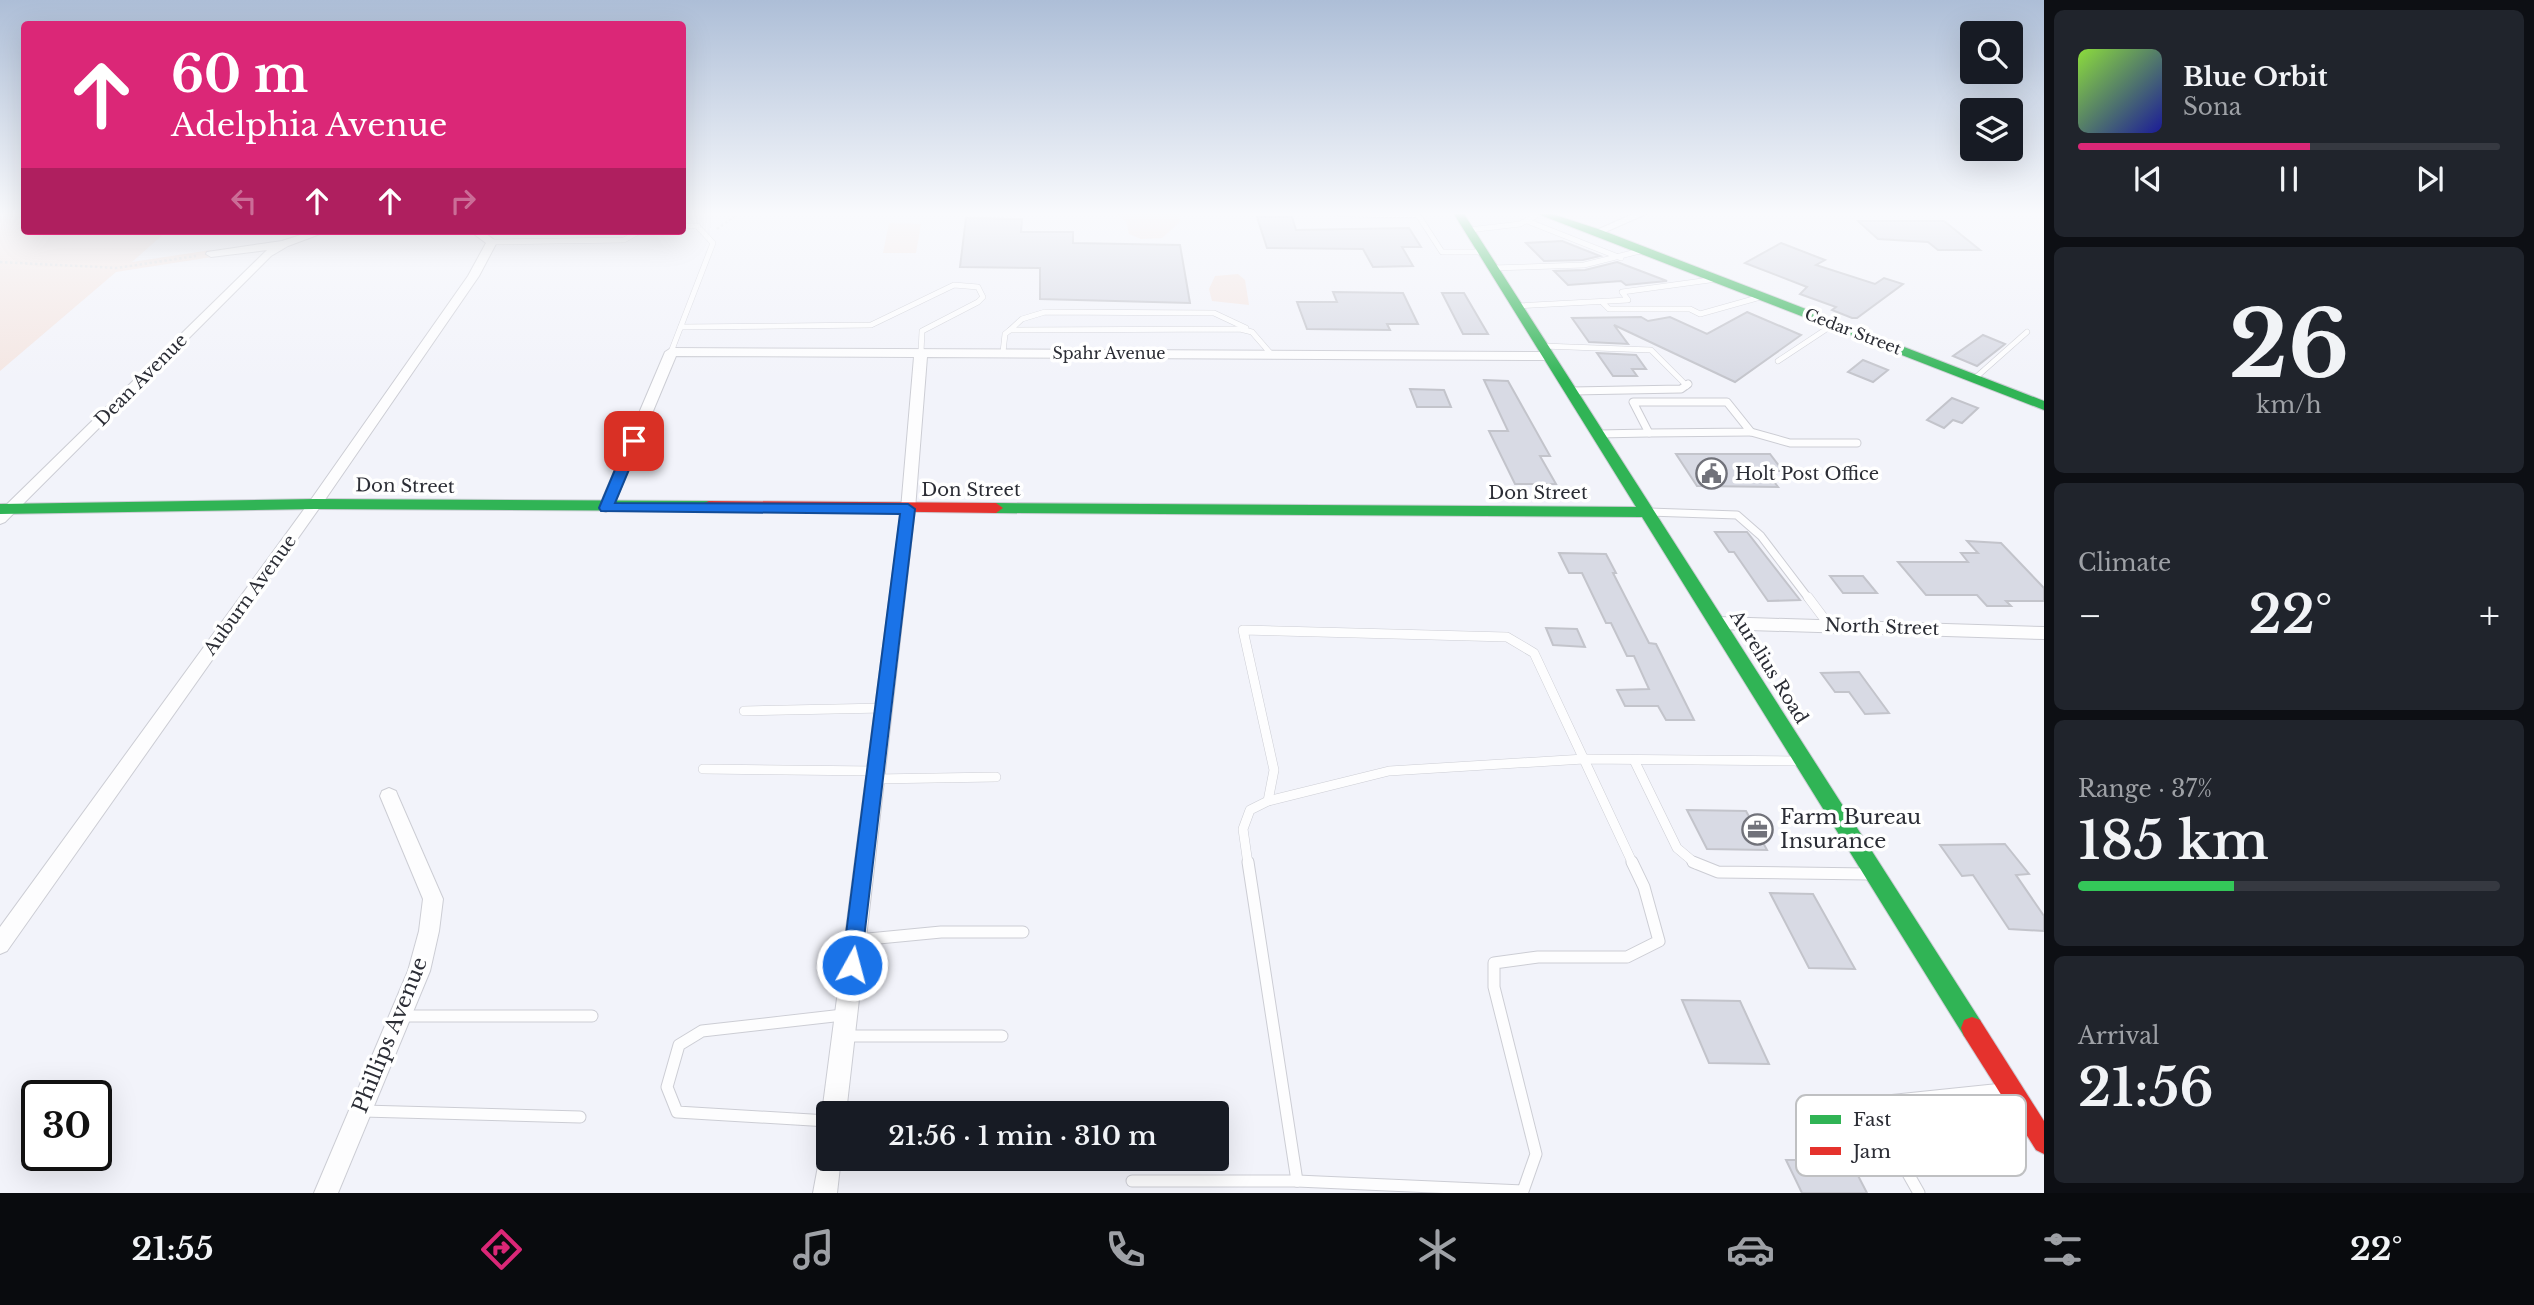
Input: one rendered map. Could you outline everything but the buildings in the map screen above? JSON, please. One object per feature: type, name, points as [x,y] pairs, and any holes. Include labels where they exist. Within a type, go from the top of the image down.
[{"type":"street","name":"Dean Avenue","points":[[4,512],[251,270]]},
{"type":"street","name":"Auburn Avenue","points":[[0,944],[315,504],[477,270]]},
{"type":"street","name":"Aurelius Road","points":[[1493,270],[1719,623],[1875,874],[2022,1095]]},
{"type":"street","name":"Cedar Street","points":[[1695,270],[2044,406]]},
{"type":"street","name":"Spahr Avenue","points":[[671,352],[1272,355],[1543,351]]},
{"type":"street","points":[[606,508],[671,352]]},
{"type":"street","points":[[836,1101],[908,509],[921,352]]},
{"type":"street","name":"Don Street","points":[[4,512],[315,504],[1649,513]]},
{"type":"street","name":"North Street","points":[[1719,623],[2044,633]]},
{"type":"street","name":"Phillips Avenue","points":[[326,1193],[419,971],[429,931],[433,899],[388,796]]},
{"type":"street","name":"Aurelius Road","points":[[2026,1101],[2044,1142]]},
{"type":"lane","points":[[671,352],[703,270]]},
{"type":"lane","points":[[1516,306],[1628,300],[1622,292],[1719,279]]},
{"type":"lane","points":[[681,327],[871,325],[954,285],[978,287],[983,297],[978,302],[922,331],[921,352]]},
{"type":"lane","points":[[1602,302],[1609,309],[1690,309],[1700,314],[1764,296]]},
{"type":"lane","points":[[1003,352],[1005,334],[1021,319],[1045,312],[1194,312],[1228,317],[1252,332],[1272,355]]},
{"type":"lane","points":[[1778,361],[1834,324]]},
{"type":"lane","points":[[1010,330],[1252,332]]},
{"type":"lane","points":[[1974,379],[2027,332]]},
{"type":"lane","points":[[1543,351],[1651,350],[1689,385],[1681,389],[1569,391]]},
{"type":"lane","points":[[1649,434],[1633,402],[1727,402],[1751,432]]},
{"type":"lane","points":[[1598,435],[1751,432],[1790,443],[1857,443]]},
{"type":"lane","points":[[1649,513],[1737,515],[1761,536],[1829,625]]},
{"type":"lane","points":[[1132,1181],[1297,1181],[1523,1191],[1536,1154],[1493,987],[1494,963],[1538,957],[1627,957],[1659,942],[1644,887],[1534,653],[1507,637],[1243,630],[1274,770],[1268,801]]},
{"type":"lane","points":[[744,711],[884,708]]},
{"type":"lane","points":[[1297,1181],[1243,829],[1250,810],[1268,801],[1389,771],[1584,759],[1804,761]]},
{"type":"lane","points":[[1634,760],[1677,848],[1695,864],[1718,873],[1875,874]]},
{"type":"lane","points":[[703,769],[996,777]]},
{"type":"lane","points":[[855,940],[941,932],[1023,932]]},
{"type":"lane","points":[[400,1016],[592,1016]]},
{"type":"lane","points":[[816,1120],[677,1112],[667,1087],[679,1045],[702,1031],[845,1025],[1002,1036]]},
{"type":"lane","points":[[360,1111],[580,1117]]},
{"type":"lane","points":[[1909,1176],[1919,1193]]},
{"type":"shaded area","points":[[0,270],[131,270],[116,272],[0,371]]},
{"type":"shaded area","points":[[1238,274],[1245,280],[1249,305],[1212,301],[1209,289],[1215,276]]},
{"type":"traffic: fast","points":[[1494,270],[1972,1028]]},
{"type":"traffic: fast","points":[[1694,270],[2044,406]]},
{"type":"traffic: fast","points":[[0,509],[315,504],[709,506]]},
{"type":"traffic: fast","points":[[996,508],[1649,512]]},
{"type":"traffic: jam","points":[[709,506],[996,508]]},
{"type":"traffic: jam","points":[[1972,1028],[2014,1095]]},
{"type":"traffic: jam","points":[[2026,1114],[2044,1142]]},
{"type":"place","name":"Holt Post Office","points":[[1712,474]]},
{"type":"place","name":"Farm Bureau Insurance","points":[[1757,829]]},
{"type":"route","points":[[634,441],[606,508],[908,509],[852,965]]}]
